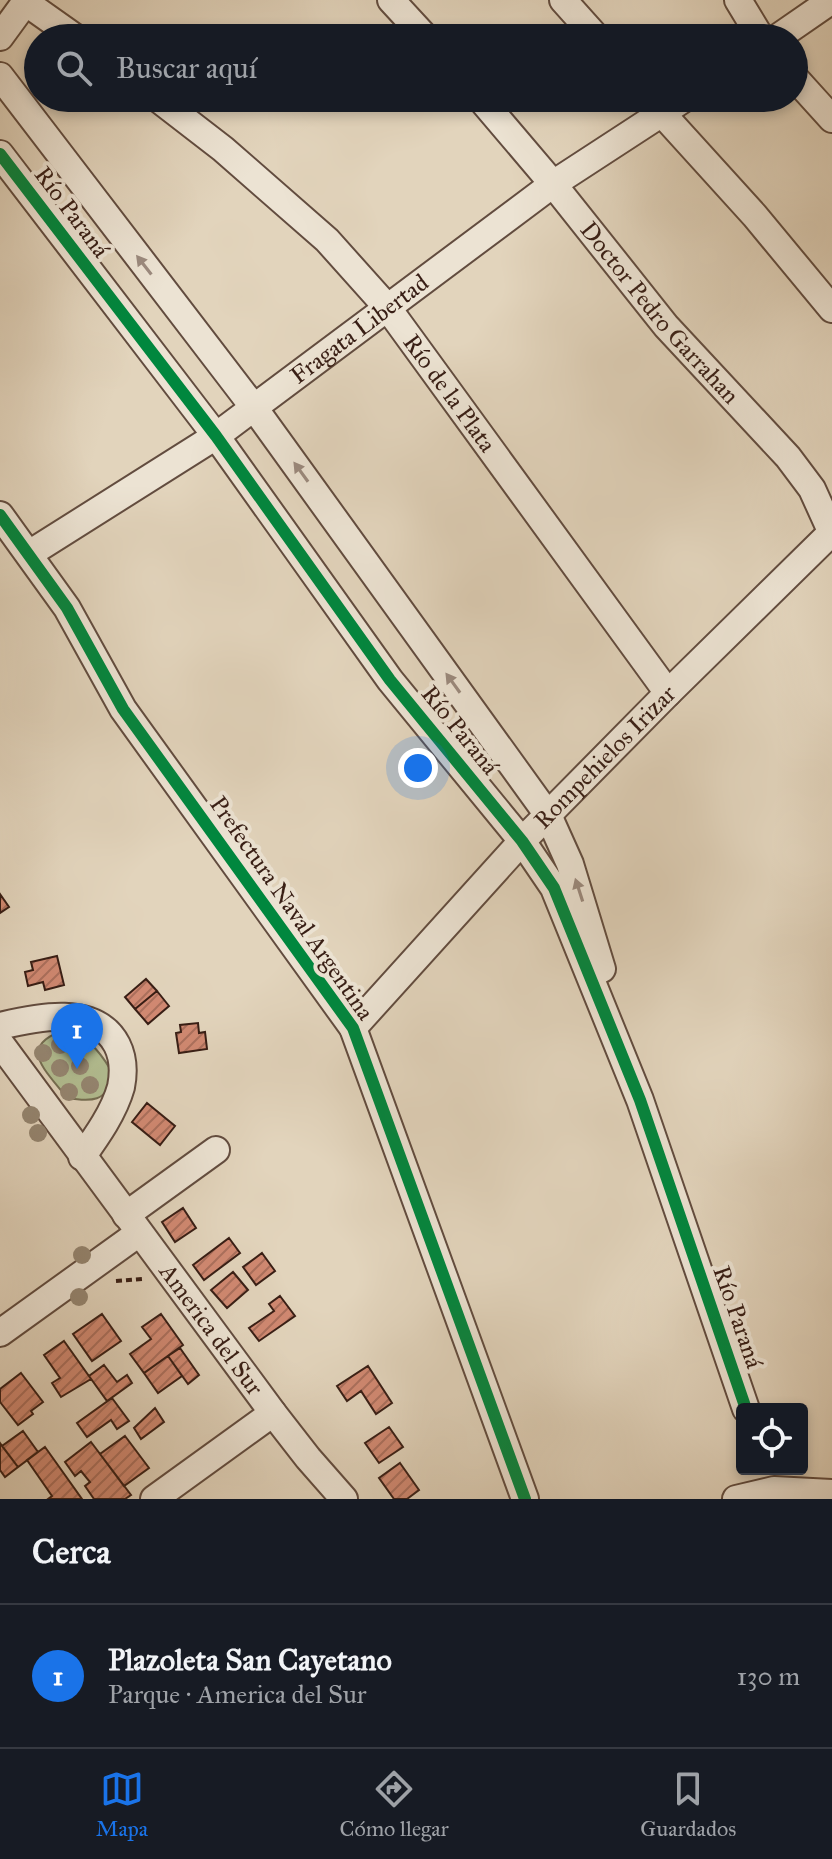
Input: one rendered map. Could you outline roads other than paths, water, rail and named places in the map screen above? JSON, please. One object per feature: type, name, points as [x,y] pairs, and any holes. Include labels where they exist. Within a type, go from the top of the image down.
[{"type":"street","points":[[391,0],[413,24]]},
{"type":"street","points":[[563,0],[584,24]]},
{"type":"street","points":[[738,0],[753,24]]},
{"type":"street","points":[[797,24],[832,0]]},
{"type":"street","points":[[0,37],[26,1],[57,24]]},
{"type":"street","name":"Río Paraná","points":[[0,76],[24,107]]},
{"type":"street","points":[[808,92],[832,119]]},
{"type":"street","name":"Río Paraná","points":[[28,112],[255,409],[548,815],[580,893],[640,1100],[744,1403]]},
{"type":"street","name":"Río de la Plata","points":[[175,112],[223,149],[327,240],[387,307],[668,693]]},
{"type":"street","name":"Doctor Pedro Garrahan","points":[[492,112],[666,326],[788,457],[812,489],[832,532]]},
{"type":"street","name":"Fragata Libertad","points":[[29,554],[255,409],[647,112]]},
{"type":"street","points":[[660,112],[755,216],[832,309]]},
{"type":"street","name":"Río Paraná","points":[[0,154],[216,436],[390,680],[522,841],[554,888],[640,1100]]},
{"type":"street","name":"Prefectura Naval Argentina","points":[[0,515],[67,608],[123,709],[353,1028],[525,1499]]},
{"type":"street","name":"Rompehielos Irizar","points":[[353,1028],[522,841],[832,532]]},
{"type":"street","name":"America del Sur","points":[[82,1157],[104,1124],[120,1091],[122,1056],[106,1029],[88,1019],[38,1020],[1,1041],[82,1157],[273,1413],[344,1499]]},
{"type":"street","points":[[0,1333],[216,1150]]},
{"type":"street","points":[[154,1499],[273,1413]]},
{"type":"street","points":[[736,1499],[770,1480],[832,1493]]},
{"type":"place","name":"Plazoleta San Cayetano","points":[[77,1069]]}]
